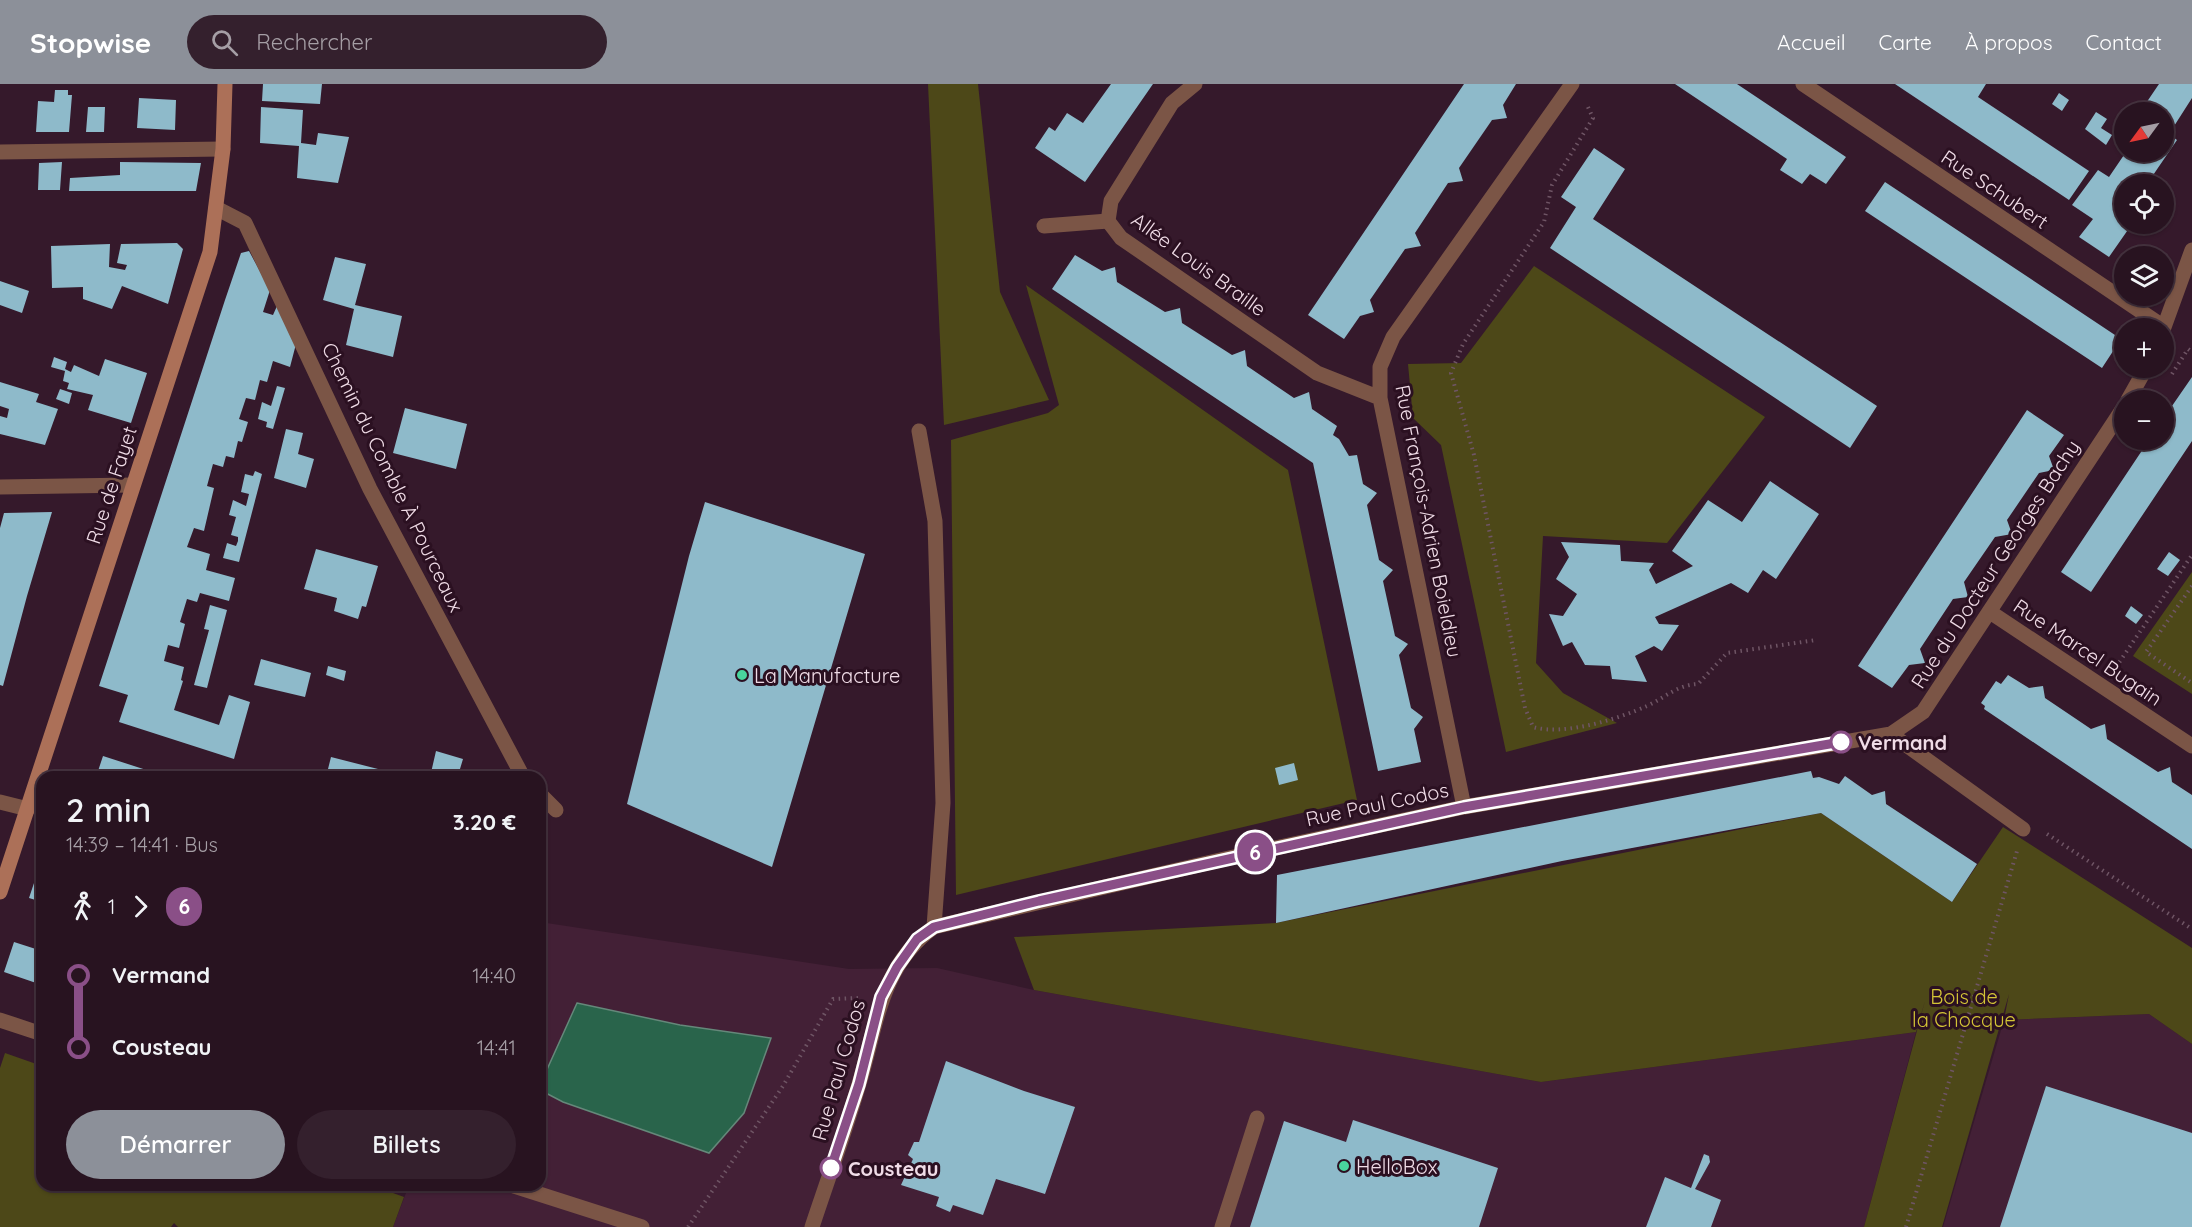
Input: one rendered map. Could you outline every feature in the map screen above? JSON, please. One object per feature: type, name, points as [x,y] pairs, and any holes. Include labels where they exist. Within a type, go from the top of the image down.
[{"type":"main road","name":"Rue de Fayet","points":[[40,771],[210,252],[223,149],[225,84]]},
{"type":"main road","name":"Rue de Fayet","points":[[0,892],[36,784]]},
{"type":"street","name":"Allée Louis Braille","points":[[1195,84],[1172,103],[1111,201],[1108,221],[1121,238],[1317,373],[1380,398]]},
{"type":"street","name":"Rue François-Adrien Boieldieu","points":[[1464,807],[1380,398],[1380,367],[1393,337],[1572,84]]},
{"type":"street","name":"Rue Schubert","points":[[1803,84],[2149,318]]},
{"type":"street","points":[[0,152],[223,149]]},
{"type":"street","name":"Chemin du Comble À Pourceaux","points":[[216,208],[245,223],[370,489],[520,771]]},
{"type":"street","points":[[1044,226],[1108,221]]},
{"type":"street","points":[[2168,318],[2192,250]]},
{"type":"street","name":"Rue du Docteur Georges Bachy","points":[[1891,734],[1923,712],[2114,422]]},
{"type":"street","points":[[919,431],[935,521],[943,803],[934,927]]},
{"type":"street","points":[[0,487],[133,485]]},
{"type":"street","name":"Rue Marcel Bugain","points":[[1990,612],[2192,746]]},
{"type":"street","points":[[1891,734],[2023,829]]},
{"type":"street","name":"Rue Paul Codos","points":[[812,1227],[859,1084],[881,997],[897,967],[917,939],[934,927],[1186,867],[1464,807],[1891,734]]},
{"type":"street","points":[[546,800],[556,810]]},
{"type":"street","points":[[0,802],[28,809]]},
{"type":"street","points":[[0,1020],[36,1032]]},
{"type":"street","points":[[1222,1227],[1257,1118]]},
{"type":"street","points":[[530,1191],[642,1227]]},
{"type":"path","points":[[1585,101],[1593,118],[1552,184],[1544,222],[1463,344],[1451,373],[1474,455],[1525,708],[1533,727],[1550,732],[1604,720],[1649,705],[1684,684],[1698,684],[1727,653],[1816,640]]},
{"type":"path","points":[[2113,671],[2192,555]]},
{"type":"path","points":[[2192,586],[2146,652],[2192,683]]},
{"type":"path","points":[[1906,1227],[2000,916],[2023,829],[2035,826],[2192,929]]},
{"type":"path","points":[[688,1227],[783,1086],[833,999],[881,997]]},
{"type":"shaded area","points":[[546,923],[849,969],[937,968],[1034,990],[1541,1082],[1916,1032],[1864,1227],[393,1227],[407,1191],[546,1191]]},
{"type":"shaded area","points":[[577,1003],[680,1025],[771,1038],[744,1113],[709,1153],[563,1102],[546,1093],[546,1072]]},
{"type":"shaded area","points":[[2149,1014],[2192,1044],[2192,1227],[1943,1227],[2004,1020]]},
{"type":"green space","points":[[928,84],[978,84],[1000,292],[1049,400],[944,425]]},
{"type":"green space","points":[[1534,266],[1765,417],[1667,543],[1543,536],[1536,663],[1563,693],[1617,723],[1506,752],[1441,445],[1413,418],[1408,364],[1461,363]]},
{"type":"green space","points":[[1026,285],[1288,470],[1357,800],[956,895],[951,440],[1048,413],[1059,405]]},
{"type":"green space","points":[[2192,572],[2192,694],[2133,656]]},
{"type":"green space","name":"Bois de la Chocque","points":[[1821,813],[1952,902],[2003,827],[2192,948],[2192,1044],[2149,1014],[2004,1020],[2009,994],[1942,1227],[1864,1227],[1925,1001],[1916,1032],[1541,1082],[1034,990],[1014,937],[1276,923]]},
{"type":"green space","points":[[5,1053],[36,1064],[36,1191],[388,1191],[404,1197],[393,1227],[178,1227],[174,1223],[171,1227],[0,1227],[0,1068]]},
{"type":"building","points":[[263,84],[322,84],[320,104],[262,101]]},
{"type":"building","points":[[1111,84],[1153,84],[1085,182],[1035,148],[1049,127],[1055,131],[1067,113],[1083,123]]},
{"type":"building","points":[[1464,84],[1516,84],[1503,105],[1507,118],[1492,120],[1459,168],[1463,181],[1448,183],[1415,233],[1421,246],[1405,249],[1370,300],[1374,312],[1360,316],[1344,339],[1308,315]]},
{"type":"building","points":[[1675,84],[1737,84],[1846,157],[1826,184],[1810,174],[1802,184],[1780,170],[1787,159]]},
{"type":"building","points":[[1895,84],[1986,84],[1978,97],[2089,171],[2069,200]]},
{"type":"building","points":[[2159,84],[2192,84],[2192,98],[2174,126],[2174,102],[2147,102]]},
{"type":"building","points":[[55,90],[68,90],[68,95],[72,95],[69,132],[36,132],[38,101],[54,102]]},
{"type":"building","points":[[2059,93],[2069,100],[2062,111],[2052,104]]},
{"type":"building","points":[[139,98],[176,100],[175,130],[137,128]]},
{"type":"building","points":[[88,107],[105,107],[104,132],[86,132]]},
{"type":"building","points":[[261,107],[303,110],[301,143],[316,145],[318,133],[349,137],[338,183],[297,178],[299,146],[260,143]]},
{"type":"building","points":[[2096,112],[2107,119],[2101,128],[2112,135],[2106,145],[2085,129]]},
{"type":"building","points":[[1594,148],[1625,169],[1593,219],[1877,406],[1850,448],[1550,248],[1576,207],[1561,197]]},
{"type":"building","points":[[62,162],[60,190],[38,190],[39,163]]},
{"type":"building","points":[[120,162],[201,163],[196,191],[69,191],[70,178],[120,175]]},
{"type":"building","points":[[2119,162],[2162,162],[2154,174],[2114,174],[2114,234],[2125,234],[2117,246],[2114,246],[2109,257],[2079,237],[2093,219],[2072,205],[2098,170],[2109,177]]},
{"type":"building","points":[[1885,182],[2114,334],[2114,350],[2102,368],[1865,211]]},
{"type":"building","points":[[177,243],[183,249],[168,304],[122,286],[112,309],[83,299],[83,287],[52,288],[51,246],[110,244],[109,267],[125,270],[127,265],[117,263],[121,244]]},
{"type":"building","points":[[249,251],[270,290],[263,312],[273,315],[277,306],[296,344],[290,367],[273,361],[267,382],[260,380],[255,400],[246,398],[239,419],[248,422],[242,442],[238,441],[234,458],[226,456],[223,467],[213,464],[207,486],[214,488],[204,531],[194,528],[187,547],[210,554],[206,570],[235,578],[229,601],[200,593],[197,602],[187,599],[180,622],[185,624],[179,648],[168,645],[164,661],[184,667],[181,680],[183,681],[174,710],[219,725],[229,695],[250,702],[234,759],[119,722],[128,695],[99,686],[241,253]]},
{"type":"building","points":[[1075,255],[1102,271],[1115,267],[1117,282],[1165,312],[1180,308],[1182,323],[1232,355],[1245,350],[1247,366],[1294,398],[1309,392],[1312,409],[1337,426],[1333,435],[1339,439],[1349,456],[1357,455],[1363,484],[1377,493],[1367,505],[1379,560],[1393,570],[1383,581],[1395,636],[1408,644],[1399,655],[1411,708],[1423,717],[1414,729],[1421,762],[1378,771],[1313,463],[1052,289]]},
{"type":"building","points":[[335,257],[366,264],[355,305],[402,316],[393,357],[346,345],[354,309],[323,300]]},
{"type":"building","points":[[0,281],[29,291],[22,313],[0,305]]},
{"type":"building","points":[[54,357],[67,362],[65,369],[71,372],[74,365],[99,376],[105,359],[147,373],[131,423],[88,410],[93,395],[67,389],[69,383],[63,381],[65,371],[51,367]]},
{"type":"building","points":[[2192,377],[2192,441],[2091,592],[2061,572],[2142,450],[2174,450],[2174,403]]},
{"type":"building","points":[[0,382],[39,394],[36,402],[58,409],[45,445],[0,434],[0,416],[7,418],[9,409],[0,406]]},
{"type":"building","points":[[277,386],[285,388],[273,429],[266,427],[267,422],[258,419],[262,402],[271,406]]},
{"type":"building","points":[[60,389],[72,393],[69,404],[56,399]]},
{"type":"building","points":[[405,408],[467,424],[456,469],[393,453]]},
{"type":"building","points":[[2027,410],[2064,435],[2049,456],[2054,470],[2039,473],[2007,520],[2012,534],[1995,537],[1964,582],[1968,597],[1953,599],[1920,649],[1925,663],[1909,665],[1892,688],[1858,666]]},
{"type":"building","points":[[286,429],[303,433],[298,454],[314,459],[306,488],[274,478]]},
{"type":"building","points":[[255,471],[262,474],[239,562],[223,558],[227,543],[236,546],[238,541],[238,537],[231,535],[236,517],[229,515],[233,500],[246,506],[249,494],[241,492],[245,474],[253,476]]},
{"type":"building","points":[[1770,481],[1819,514],[1776,579],[1763,570],[1748,593],[1731,583],[1655,617],[1659,624],[1679,625],[1662,651],[1654,646],[1635,656],[1647,682],[1612,679],[1610,666],[1585,665],[1572,642],[1563,646],[1549,614],[1563,616],[1577,594],[1556,579],[1569,557],[1561,542],[1620,545],[1621,561],[1654,563],[1649,570],[1656,584],[1693,566],[1672,551],[1708,500],[1742,522]]},
{"type":"building","name":"La Manufacture","points":[[705,502],[865,554],[772,867],[627,804],[689,556]]},
{"type":"building","points":[[52,512],[3,686],[0,685],[0,528],[4,513]]},
{"type":"building","points":[[316,549],[378,566],[366,607],[362,606],[358,619],[334,611],[337,598],[304,589]]},
{"type":"building","points":[[2169,552],[2180,560],[2168,576],[2157,569]]},
{"type":"building","points":[[210,605],[227,610],[207,688],[194,685],[209,630],[204,629]]},
{"type":"building","points":[[2131,606],[2143,615],[2136,624],[2125,616]]},
{"type":"building","points":[[261,659],[311,673],[305,697],[254,685]]},
{"type":"building","points":[[328,666],[346,671],[344,681],[326,675]]},
{"type":"building","points":[[2008,675],[2029,688],[2043,686],[2045,698],[2091,729],[2105,724],[2107,739],[2158,772],[2170,767],[2172,782],[2192,795],[2192,849],[1984,709],[1985,706],[1981,703],[1996,681],[2001,684]]},
{"type":"building","points":[[436,751],[463,759],[460,769],[466,771],[431,771]]},
{"type":"building","points":[[103,756],[150,771],[98,771]]},
{"type":"building","points":[[331,757],[378,769],[378,771],[328,771]]},
{"type":"building","points":[[1294,763],[1298,780],[1279,785],[1275,768]]},
{"type":"building","points":[[1811,771],[1813,778],[1819,777],[1839,784],[1845,776],[1872,795],[1885,791],[1886,804],[1977,864],[1952,902],[1821,813],[1562,861],[1276,923],[1277,875]]},
{"type":"building","points":[[36,877],[36,900],[29,898]]},
{"type":"building","points":[[14,942],[36,949],[36,983],[4,972]]},
{"type":"building","points":[[946,1061],[1024,1091],[1075,1107],[1045,1194],[996,1179],[983,1215],[953,1205],[950,1212],[936,1206],[939,1197],[901,1185],[913,1159],[908,1155],[914,1142],[919,1142]]},
{"type":"building","points":[[2046,1086],[2192,1133],[2192,1227],[2000,1227]]},
{"type":"building","name":"HelloBox","points":[[1353,1120],[1498,1168],[1479,1227],[1250,1227],[1284,1121],[1346,1142]]},
{"type":"building","points":[[1704,1154],[1709,1156],[1710,1162],[1695,1189],[1721,1200],[1711,1227],[1646,1227],[1665,1177],[1691,1188]]},
{"type":"bus line","name":"6","points":[[831,1168],[859,1084],[881,997],[897,967],[917,939],[934,927],[1220,860],[1464,807],[1841,742]]},
{"type":"place","name":"La Manufacture","points":[[742,675]]},
{"type":"place","name":"Vermand","points":[[1841,742]]},
{"type":"place","name":"HelloBox","points":[[1344,1166]]},
{"type":"place","name":"Cousteau","points":[[831,1168]]}]
